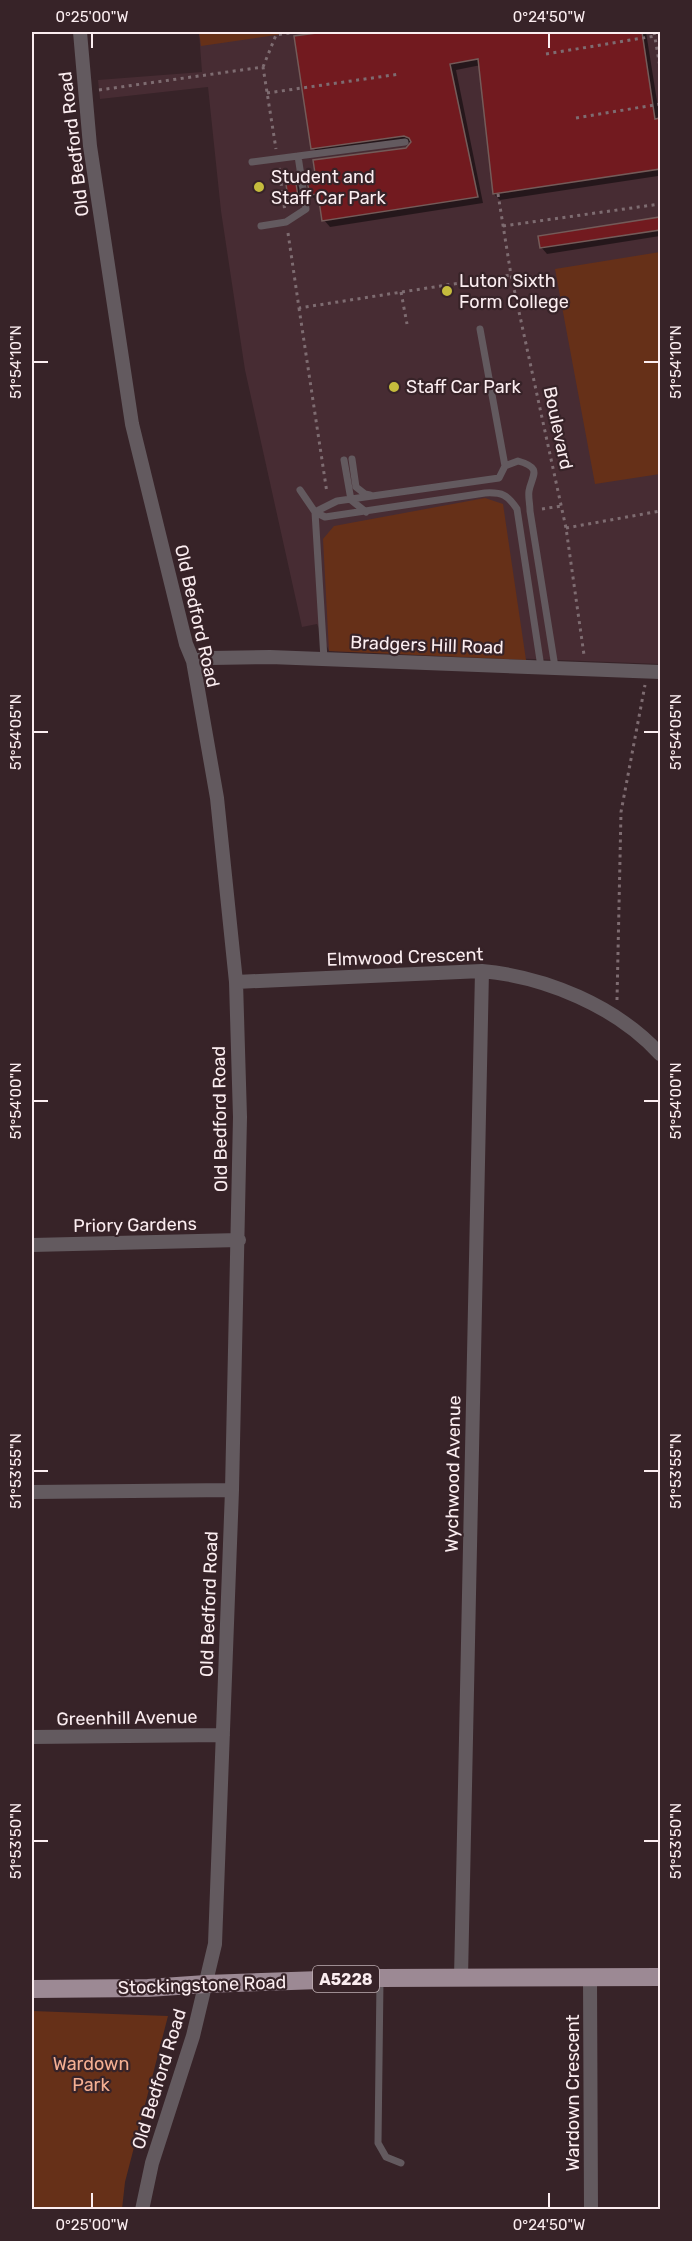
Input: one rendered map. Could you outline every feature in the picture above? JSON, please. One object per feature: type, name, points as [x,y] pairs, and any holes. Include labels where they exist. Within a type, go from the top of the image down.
[{"type":"main road","name":"Stockingstone Road","points":[[32,1989],[148,1988],[380,1978],[660,1977]]},
{"type":"street","name":"Old Bedford Road","points":[[80,32],[90,146],[132,424],[186,644],[193,661],[216,798],[236,982],[240,1117],[232,1490],[214,1944],[193,2036],[152,2163],[142,2210]]},
{"type":"street","name":"Bradgers Hill Road","points":[[193,661],[211,658],[324,659],[654,672]]},
{"type":"street","name":"Elmwood Crescent","points":[[236,982],[482,971],[506,973],[569,993],[617,1018],[642,1035],[660,1054]]},
{"type":"street","name":"Wychwood Avenue","points":[[461,1978],[482,971]]},
{"type":"street","name":"Priory Gardens","points":[[32,1245],[239,1240]]},
{"type":"street","points":[[32,1492],[232,1490]]},
{"type":"street","name":"Greenhill Avenue","points":[[32,1737],[223,1735]]},
{"type":"street","name":"Wardown Crescent","points":[[590,1977],[591,2210]]},
{"type":"lane","points":[[252,162],[405,142]]},
{"type":"lane","points":[[261,226],[286,222],[306,209],[298,156]]},
{"type":"lane","points":[[480,329],[506,466]]},
{"type":"lane","points":[[366,512],[351,500],[348,460],[356,486],[365,494],[375,496]]},
{"type":"lane","points":[[315,512],[337,501],[499,478],[506,466],[518,461],[531,466],[535,477],[529,491],[530,511],[541,570],[548,667]]},
{"type":"lane","points":[[300,490],[315,512],[325,517],[499,492],[509,497],[517,509],[548,667]]},
{"type":"lane","points":[[315,512],[324,659]]},
{"type":"lane","points":[[380,1978],[378,2143],[386,2157],[401,2163]]},
{"type":"path","points":[[263,67],[276,35],[295,32]]},
{"type":"path","points":[[654,32],[660,67]]},
{"type":"path","points":[[546,54],[655,36]]},
{"type":"path","points":[[267,93],[400,74]]},
{"type":"path","points":[[576,118],[660,104]]},
{"type":"path","name":"Boulevard","points":[[498,194],[511,274],[566,528],[586,668]]},
{"type":"path","points":[[503,226],[660,204]]},
{"type":"path","points":[[401,292],[407,324]]},
{"type":"path","points":[[298,308],[327,494]]},
{"type":"path","points":[[542,509],[561,506]]},
{"type":"path","points":[[566,528],[660,511]]},
{"type":"path","points":[[617,1018],[621,812],[654,672]]},
{"type":"shaded area","name":"Luton Sixth Form College","points":[[199,32],[660,32],[660,664],[329,651],[317,624],[302,627],[245,370],[221,211],[208,87],[100,99],[98,80],[202,72]]},
{"type":"green space","points":[[199,32],[297,32],[201,46]]},
{"type":"green space","points":[[660,252],[660,474],[595,484],[555,269]]},
{"type":"green space","points":[[485,498],[503,504],[526,660],[329,651],[323,539],[334,526]]},
{"type":"green space","name":"Wardown Park","points":[[32,2011],[168,2016],[125,2182],[122,2209],[32,2209]]},
{"type":"building","points":[[324,32],[642,32],[655,119],[660,118],[660,169],[493,194],[478,59],[450,64],[478,197],[322,221],[318,194],[310,195],[307,181],[316,180],[313,160],[406,148],[411,142],[404,136],[311,149],[294,36]]},
{"type":"building","points":[[296,183],[298,197],[288,199],[286,184]]},
{"type":"building","points":[[660,217],[660,230],[540,248],[538,236]]},
{"type":"place","name":"Student and Staff Car Park","points":[[259,187]]},
{"type":"place","name":"Luton Sixth Form College","points":[[447,291]]},
{"type":"place","name":"Staff Car Park","points":[[394,387]]}]
